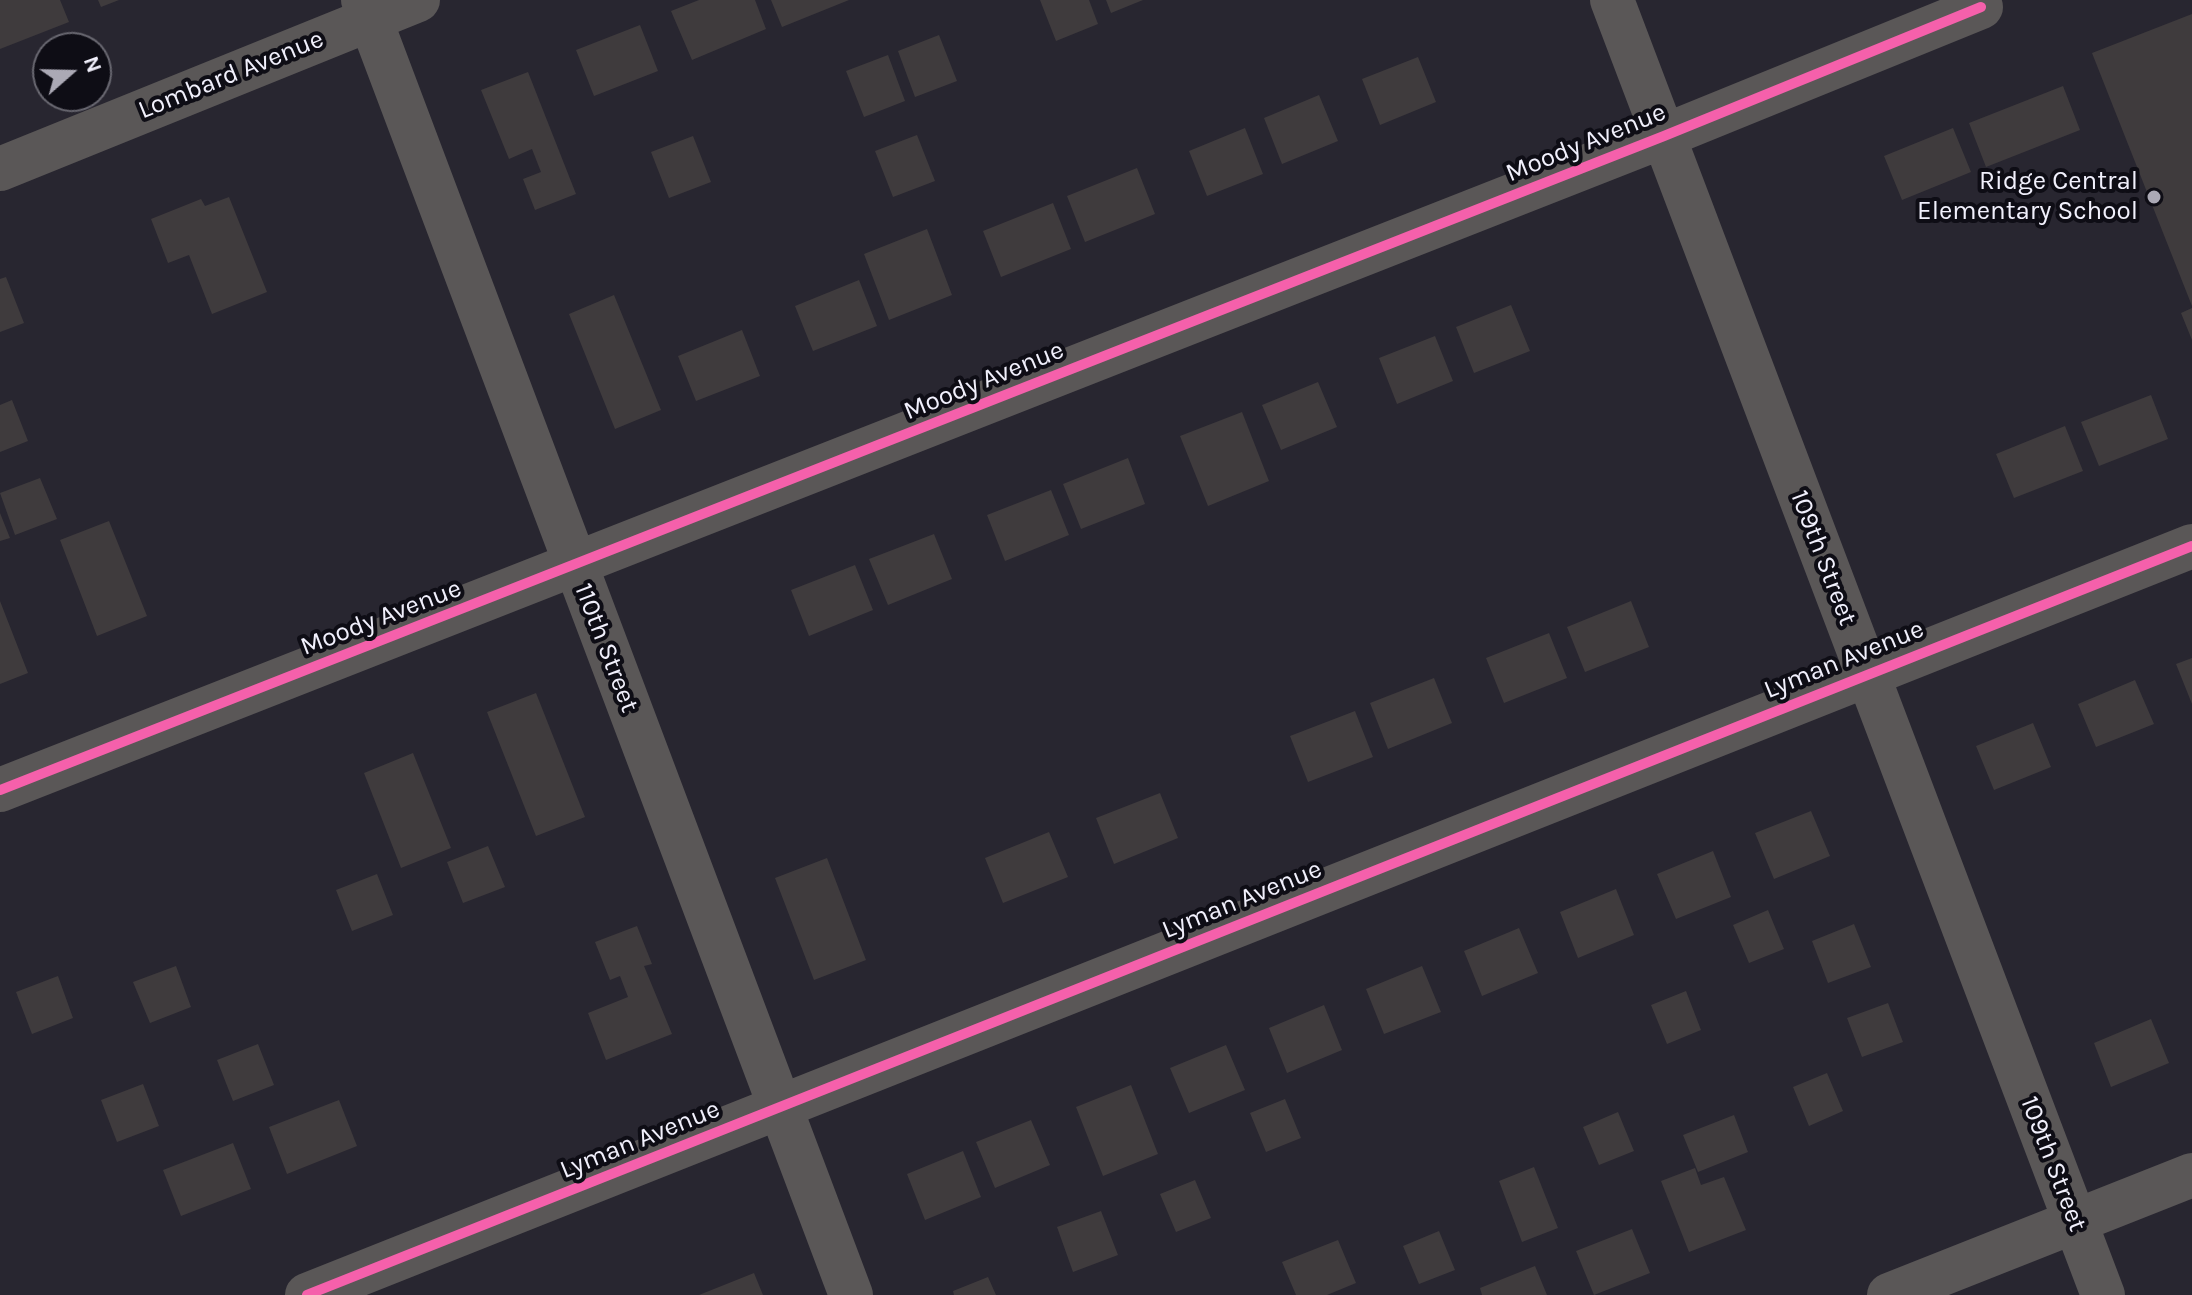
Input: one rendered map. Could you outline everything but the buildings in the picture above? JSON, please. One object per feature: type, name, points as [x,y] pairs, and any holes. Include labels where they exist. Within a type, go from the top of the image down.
[{"type":"street","name":"Lombard Avenue","points":[[0,169],[367,10],[418,0]]},
{"type":"street","name":"109th Street","points":[[1612,0],[2103,1295]]},
{"type":"street","name":"Moody Avenue","points":[[0,790],[1664,136],[1981,7]]},
{"type":"street","name":"110th Street","points":[[367,10],[851,1295]]},
{"type":"street","name":"Lyman Avenue","points":[[307,1295],[2192,546]]},
{"type":"street","points":[[1889,1295],[2192,1175]]},
{"type":"cycle path","points":[[0,790],[1664,136],[1981,7]]},
{"type":"cycle path","points":[[307,1295],[2192,546]]},
{"type":"place","name":"Ridge Central Elementary School","points":[[2154,197]]}]
